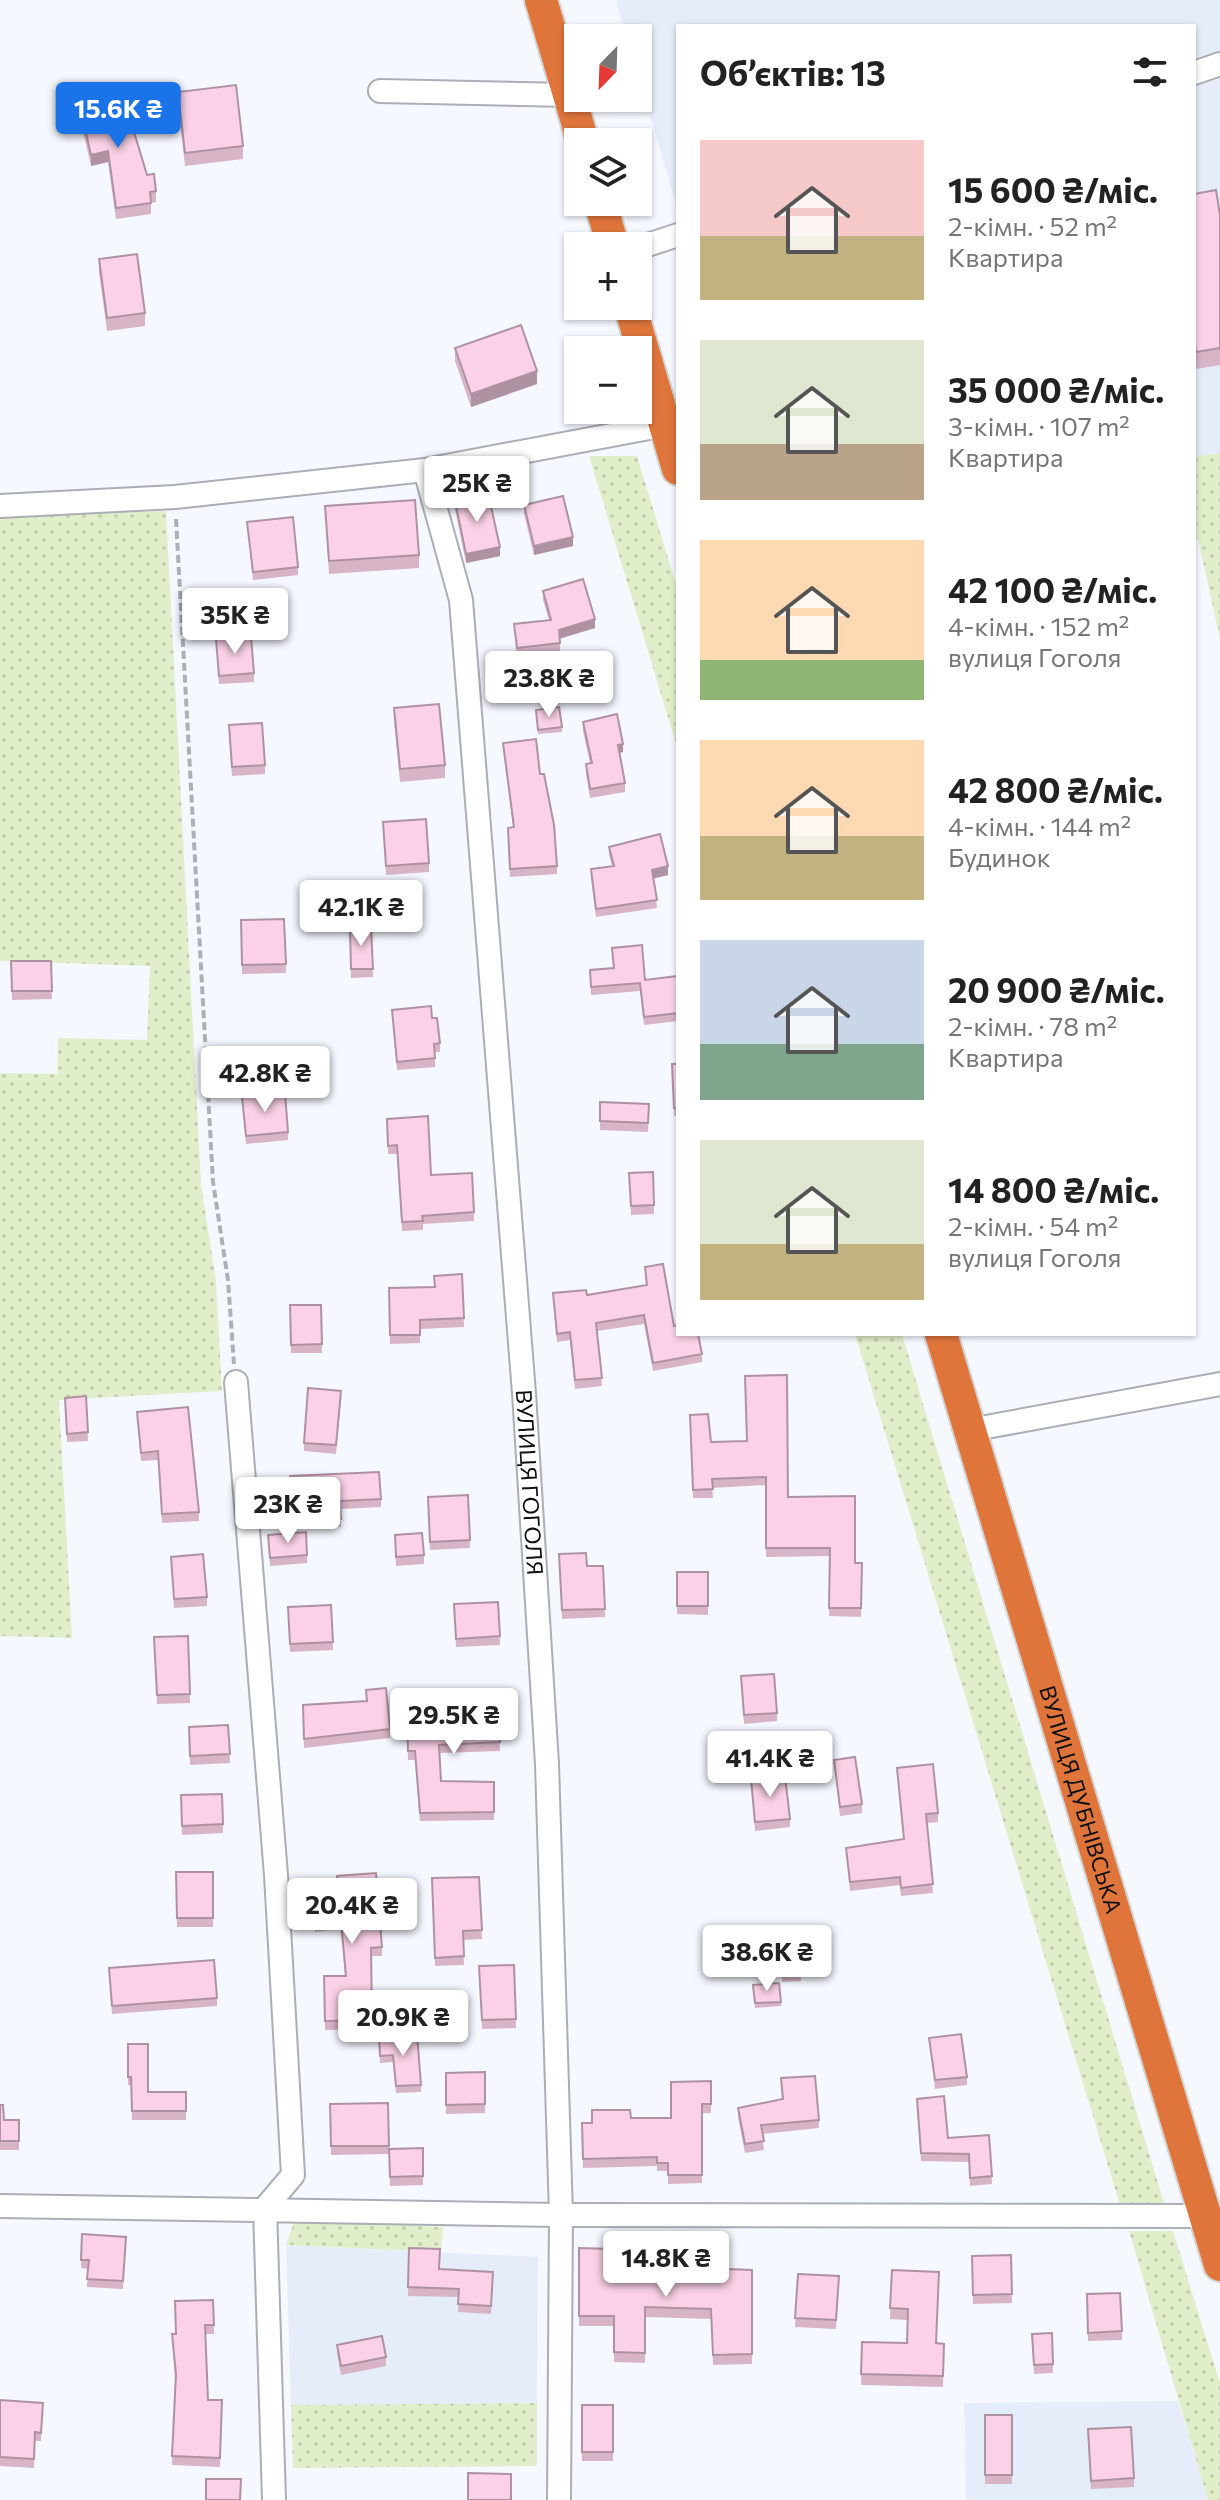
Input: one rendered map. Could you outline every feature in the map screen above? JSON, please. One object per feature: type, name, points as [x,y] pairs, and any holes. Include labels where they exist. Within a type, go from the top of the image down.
[{"type":"highway","points":[[541,0],[564,78]]},
{"type":"highway","points":[[634,320],[676,462]]},
{"type":"highway","name":"ВУЛИЦЯ ДУБНІВСЬКА","points":[[942,1336],[1220,2265]]},
{"type":"street","points":[[1196,72],[1220,64]]},
{"type":"street","points":[[380,91],[564,95]]},
{"type":"street","points":[[652,243],[676,236]]},
{"type":"street","points":[[0,506],[175,497],[425,470],[665,425]]},
{"type":"street","name":"ВУЛИЦЯ ГОГОЛЯ","points":[[425,470],[461,600],[521,1361],[547,1764],[561,2215],[559,2500]]},
{"type":"street","points":[[236,1382],[276,1875],[293,2175],[265,2208],[274,2500]]},
{"type":"street","points":[[970,1430],[1220,1384]]},
{"type":"street","points":[[0,2206],[561,2215],[1204,2216]]},
{"type":"path","points":[[175,497],[213,1182],[228,1280],[236,1382]]},
{"type":"shaded area","points":[[616,0],[1220,0],[1220,453],[1196,456],[1196,24],[676,24],[676,204],[649,112],[652,112],[652,24],[623,24]]},
{"type":"shaded area","points":[[286,2245],[538,2257],[537,2403],[291,2405]]},
{"type":"shaded area","points":[[1178,2401],[1208,2500],[966,2500],[964,2403]]},
{"type":"green space","points":[[1220,453],[1220,639],[1196,539],[1196,456]]},
{"type":"green space","points":[[589,456],[637,456],[676,584],[676,743]]},
{"type":"green space","points":[[166,511],[201,1184],[216,1281],[222,1391],[59,1400],[72,1638],[0,1636],[0,1073],[57,1074],[58,1038],[147,1040],[150,966],[0,961],[0,517]]},
{"type":"green space","points":[[856,1336],[903,1336],[1164,2203],[1120,2205]]},
{"type":"green space","points":[[295,2220],[443,2227],[441,2252],[286,2245]]},
{"type":"green space","points":[[1129,2231],[1173,2231],[1220,2383],[1220,2500],[1208,2500]]},
{"type":"green space","points":[[537,2403],[537,2466],[293,2468],[291,2405]]},
{"type":"building","points":[[236,85],[243,146],[185,153],[178,92]]},
{"type":"building","points":[[117,93],[122,113],[128,112],[147,175],[154,174],[156,191],[150,192],[151,203],[116,208],[108,151],[91,155],[79,102]]},
{"type":"building","points":[[1216,190],[1220,215],[1220,348],[1196,352],[1196,194]]},
{"type":"building","points":[[137,254],[145,313],[107,318],[99,259]]},
{"type":"building","points":[[521,325],[537,371],[471,394],[455,348]]},
{"type":"building","points":[[488,493],[500,547],[466,554],[455,501]]},
{"type":"building","points":[[563,496],[573,537],[534,546],[524,505]]},
{"type":"building","points":[[415,500],[419,555],[329,561],[325,506]]},
{"type":"building","points":[[293,517],[298,567],[253,572],[247,522]]},
{"type":"building","points":[[583,579],[595,619],[559,630],[560,643],[517,648],[514,624],[551,620],[543,591]]},
{"type":"building","points":[[251,637],[254,673],[219,676],[216,639]]},
{"type":"building","points":[[439,704],[445,765],[400,769],[394,708]]},
{"type":"building","points":[[559,707],[562,727],[538,730],[536,710]]},
{"type":"building","points":[[617,714],[623,744],[618,745],[625,783],[590,789],[586,764],[592,763],[583,722]]},
{"type":"building","points":[[262,723],[265,765],[232,767],[229,725]]},
{"type":"building","points":[[536,739],[540,774],[544,774],[554,825],[557,866],[510,869],[508,828],[514,827],[503,743]]},
{"type":"building","points":[[426,819],[429,863],[386,866],[383,822]]},
{"type":"building","points":[[660,834],[668,866],[652,870],[657,900],[596,909],[591,869],[614,866],[609,847]]},
{"type":"building","points":[[284,919],[286,964],[242,965],[241,920]]},
{"type":"building","points":[[371,927],[373,969],[351,969],[350,928]]},
{"type":"building","points":[[642,945],[645,980],[676,976],[676,1013],[644,1017],[640,983],[591,987],[590,970],[614,968],[612,948]]},
{"type":"building","points":[[11,961],[51,961],[52,991],[12,991]]},
{"type":"building","points":[[431,1006],[432,1018],[437,1018],[440,1043],[434,1044],[435,1058],[397,1062],[392,1010]]},
{"type":"building","points":[[672,1064],[676,1064],[676,1108]]},
{"type":"building","points":[[285,1093],[288,1132],[246,1136],[242,1097]]},
{"type":"building","points":[[600,1102],[649,1104],[648,1123],[600,1121]]},
{"type":"building","points":[[428,1116],[431,1175],[472,1173],[474,1212],[422,1216],[423,1221],[402,1222],[397,1145],[388,1146],[387,1119]]},
{"type":"building","points":[[653,1172],[654,1205],[631,1206],[629,1173]]},
{"type":"building","points":[[663,1264],[676,1336],[698,1336],[702,1354],[653,1363],[644,1315],[596,1323],[602,1378],[575,1380],[570,1332],[557,1334],[553,1293],[586,1290],[587,1295],[647,1285],[645,1267]]},
{"type":"building","points":[[462,1274],[464,1318],[420,1320],[420,1335],[390,1335],[389,1288],[435,1287],[434,1276]]},
{"type":"building","points":[[290,1305],[321,1305],[322,1344],[291,1345]]},
{"type":"building","points":[[787,1375],[788,1497],[855,1496],[855,1563],[862,1563],[861,1608],[829,1608],[830,1548],[766,1548],[766,1477],[712,1479],[713,1489],[693,1490],[690,1415],[708,1414],[711,1442],[747,1441],[745,1376]]},
{"type":"building","points":[[308,1388],[341,1391],[336,1445],[304,1443]]},
{"type":"building","points":[[86,1396],[88,1432],[67,1434],[65,1398]]},
{"type":"building","points":[[188,1407],[199,1512],[162,1514],[158,1451],[141,1453],[137,1412]]},
{"type":"building","points":[[379,1472],[381,1499],[340,1501],[341,1519],[292,1521],[290,1476]]},
{"type":"building","points":[[468,1495],[470,1540],[430,1542],[428,1497]]},
{"type":"building","points":[[306,1532],[307,1555],[270,1558],[268,1535]]},
{"type":"building","points":[[422,1533],[424,1555],[396,1557],[395,1535]]},
{"type":"building","points":[[586,1553],[587,1566],[603,1566],[605,1609],[562,1610],[559,1554]]},
{"type":"building","points":[[203,1554],[207,1597],[174,1599],[171,1557]]},
{"type":"building","points":[[677,1572],[708,1572],[708,1606],[677,1606]]},
{"type":"building","points":[[498,1602],[500,1636],[456,1639],[454,1604]]},
{"type":"building","points":[[331,1605],[333,1642],[290,1644],[288,1607]]},
{"type":"building","points":[[188,1636],[190,1694],[157,1695],[154,1637]]},
{"type":"building","points":[[774,1674],[777,1713],[744,1715],[741,1676]]},
{"type":"building","points":[[386,1688],[390,1729],[304,1739],[303,1705],[367,1701],[366,1690]]},
{"type":"building","points":[[498,1695],[500,1742],[439,1745],[441,1781],[494,1782],[494,1812],[420,1813],[415,1751],[408,1751],[407,1718],[462,1715],[461,1696]]},
{"type":"building","points":[[228,1725],[230,1754],[190,1756],[189,1727]]},
{"type":"building","points":[[855,1757],[862,1804],[840,1807],[834,1760]]},
{"type":"building","points":[[933,1764],[938,1813],[926,1814],[933,1884],[901,1888],[900,1877],[850,1882],[846,1848],[904,1839],[897,1768]]},
{"type":"building","points":[[785,1776],[790,1819],[755,1822],[751,1779]]},
{"type":"building","points":[[222,1794],[223,1824],[182,1826],[181,1795]]},
{"type":"building","points":[[176,1872],[213,1872],[213,1918],[177,1918]]},
{"type":"building","points":[[376,1873],[382,1947],[371,1948],[372,2020],[325,2021],[324,1976],[346,1976],[341,1921],[315,1923],[313,1900],[339,1898],[337,1876]]},
{"type":"building","points":[[479,1877],[482,1930],[463,1931],[464,1956],[435,1958],[432,1878]]},
{"type":"building","points":[[797,1927],[801,1973],[782,1974],[778,1928]]},
{"type":"building","points":[[214,1960],[217,1998],[112,2006],[109,1968]]},
{"type":"building","points":[[514,1965],[516,2019],[482,2020],[479,1966]]},
{"type":"building","points":[[779,1983],[781,2002],[755,2003],[753,1985]]},
{"type":"building","points":[[417,2034],[421,2085],[396,2086],[393,2055],[380,2056],[379,2037]]},
{"type":"building","points":[[961,2034],[967,2077],[935,2080],[929,2038]]},
{"type":"building","points":[[128,2044],[148,2044],[148,2092],[186,2092],[186,2111],[132,2111]]},
{"type":"building","points":[[485,2072],[485,2104],[446,2105],[446,2073]]},
{"type":"building","points":[[815,2076],[819,2120],[761,2125],[764,2141],[745,2144],[738,2108],[783,2099],[781,2078]]},
{"type":"building","points":[[711,2081],[711,2104],[702,2104],[702,2175],[668,2175],[668,2163],[657,2163],[657,2157],[583,2159],[582,2123],[592,2123],[592,2110],[630,2110],[631,2118],[671,2118],[671,2082]]},
{"type":"building","points":[[944,2096],[948,2138],[989,2135],[992,2176],[970,2178],[969,2154],[921,2153],[917,2099]]},
{"type":"building","points":[[388,2103],[389,2146],[331,2146],[330,2104]]},
{"type":"building","points":[[0,2105],[3,2105],[4,2120],[19,2120],[19,2141],[0,2141]]},
{"type":"building","points":[[423,2148],[423,2176],[390,2177],[389,2149]]},
{"type":"building","points":[[82,2234],[126,2237],[123,2281],[87,2279],[89,2260],[81,2260]]},
{"type":"building","points":[[409,2248],[440,2249],[439,2269],[493,2272],[491,2306],[458,2304],[459,2289],[408,2287]]},
{"type":"building","points":[[579,2248],[612,2249],[612,2265],[752,2270],[752,2354],[713,2355],[711,2309],[645,2307],[645,2353],[614,2352],[614,2316],[579,2316]]},
{"type":"building","points":[[1011,2255],[1012,2294],[973,2295],[972,2256]]},
{"type":"building","points":[[892,2270],[939,2272],[936,2343],[944,2344],[943,2376],[861,2374],[862,2342],[907,2343],[908,2309],[890,2308]]},
{"type":"building","points":[[798,2274],[839,2276],[836,2320],[795,2318]]},
{"type":"building","points":[[1120,2293],[1122,2331],[1088,2333],[1087,2294]]},
{"type":"building","points":[[213,2300],[214,2325],[205,2325],[208,2400],[222,2400],[220,2458],[172,2456],[176,2374],[172,2334],[176,2334],[175,2301]]},
{"type":"building","points":[[1052,2333],[1053,2364],[1034,2365],[1032,2334]]},
{"type":"building","points":[[382,2336],[386,2357],[341,2366],[337,2345]]},
{"type":"building","points":[[0,2400],[43,2403],[41,2433],[35,2432],[34,2459],[0,2457]]},
{"type":"building","points":[[582,2405],[613,2405],[613,2452],[582,2452]]},
{"type":"building","points":[[985,2415],[1012,2415],[1012,2475],[985,2475]]},
{"type":"building","points":[[1131,2427],[1134,2478],[1091,2481],[1088,2429]]},
{"type":"building","points":[[468,2473],[511,2474],[511,2500],[468,2500]]},
{"type":"building","points":[[206,2479],[241,2479],[240,2500],[206,2500]]}]
